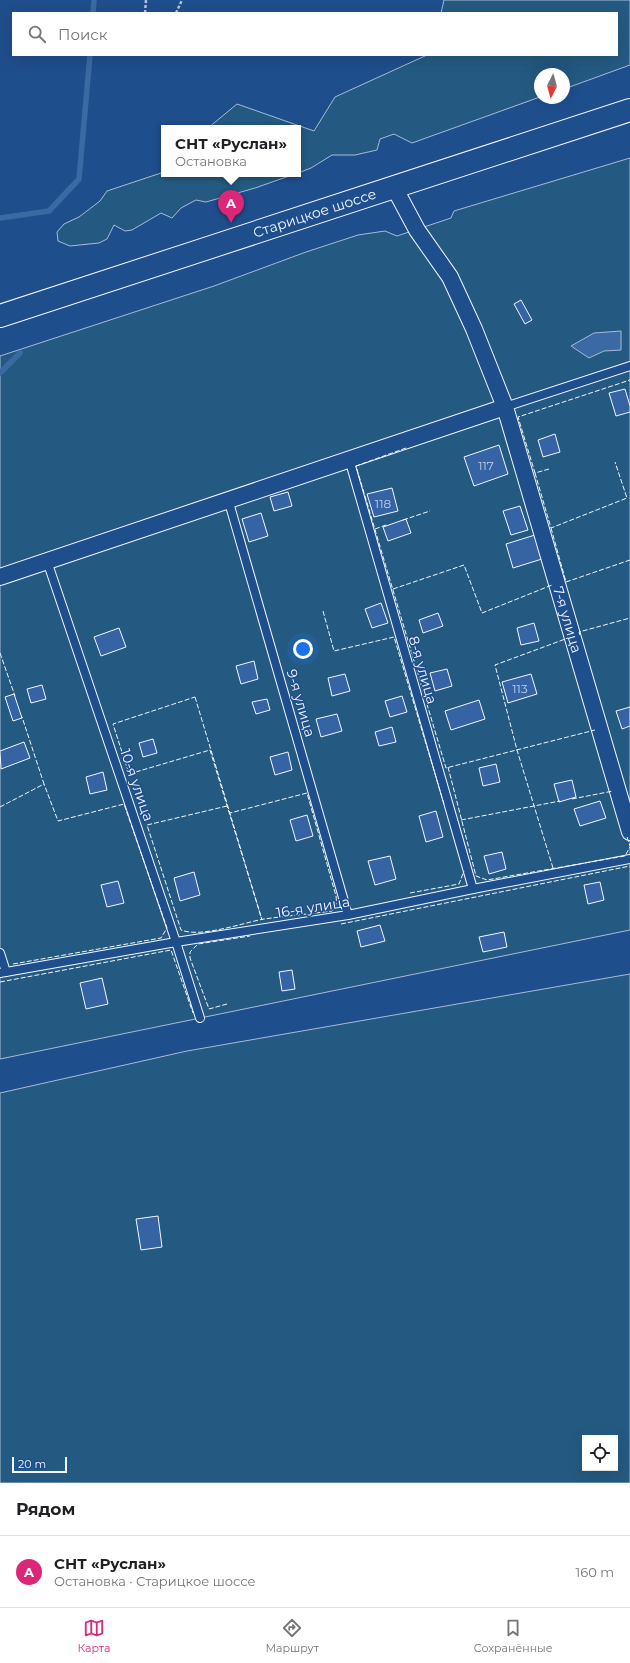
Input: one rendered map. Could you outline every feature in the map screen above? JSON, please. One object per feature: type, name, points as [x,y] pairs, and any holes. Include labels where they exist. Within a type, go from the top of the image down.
[{"type":"main road","name":"Старицкое шоссе","points":[[0,316],[630,110]]},
{"type":"street","name":"7-я улица","points":[[394,187],[416,230],[450,277],[474,330],[505,407],[630,832]]},
{"type":"street","points":[[0,577],[505,407]]},
{"type":"lane","points":[[505,407],[630,366]]},
{"type":"lane","name":"8-я улица","points":[[349,459],[473,889]]},
{"type":"lane","name":"9-я улица","points":[[228,499],[348,915]]},
{"type":"lane","name":"10-я улица","points":[[47,561],[176,942],[200,1018]]},
{"type":"lane","name":"16-я улица","points":[[3,973],[176,942],[348,915],[630,859]]},
{"type":"lane","points":[[0,953],[3,973]]},
{"type":"path","points":[[145,12],[146,0]]},
{"type":"path","points":[[176,12],[182,0]]},
{"type":"shaded area","points":[[444,0],[630,0],[630,65],[570,87],[570,68],[534,68],[534,99],[412,143],[394,134],[380,139],[377,150],[355,155],[332,155],[311,168],[301,172],[301,126],[314,131],[335,97],[425,56],[618,56],[618,12],[441,12]]},
{"type":"shaded area","points":[[237,104],[297,125],[212,125]]},
{"type":"shaded area","points":[[630,158],[630,930],[0,1059],[0,356],[214,286],[306,252],[358,235],[385,231],[397,236],[451,218],[454,211]]},
{"type":"shaded area","points":[[161,173],[161,177],[286,177],[206,202],[196,200],[181,208],[172,218],[161,213],[132,230],[125,231],[114,225],[107,239],[99,243],[70,246],[58,241],[57,232],[64,224],[79,217],[100,201],[107,191]]},
{"type":"shaded area","points":[[621,331],[621,350],[604,351],[589,358],[571,346],[594,333]]},
{"type":"shaded area","points":[[630,974],[630,1483],[0,1483],[0,1093],[187,1051]]},
{"type":"building","points":[[521,300],[532,320],[525,324],[514,304]]},
{"type":"building","points":[[625,389],[630,406],[630,412],[616,416],[609,393]]},
{"type":"building","points":[[555,434],[560,452],[543,457],[538,440]]},
{"type":"building","points":[[499,445],[508,474],[474,486],[464,457]]},
{"type":"building","points":[[392,488],[398,511],[374,517],[367,494]]},
{"type":"building","points":[[288,492],[292,506],[274,511],[270,497]]},
{"type":"building","points":[[520,506],[528,530],[511,535],[503,511]]},
{"type":"building","points":[[261,513],[268,536],[249,542],[242,519]]},
{"type":"building","points":[[406,519],[411,533],[388,541],[383,527]]},
{"type":"building","points":[[535,535],[542,559],[513,568],[506,544]]},
{"type":"building","points":[[381,603],[388,623],[372,628],[365,609]]},
{"type":"building","points":[[438,613],[443,626],[423,633],[419,620]]},
{"type":"building","points":[[534,623],[539,641],[521,645],[517,628]]},
{"type":"building","points":[[119,628],[126,647],[101,656],[94,637]]},
{"type":"building","points":[[254,661],[258,679],[241,684],[236,666]]},
{"type":"building","points":[[447,669],[452,686],[435,691],[430,673]]},
{"type":"building","points":[[345,674],[350,691],[332,696],[328,678]]},
{"type":"building","points":[[531,674],[537,694],[508,703],[502,682]]},
{"type":"building","points":[[42,685],[46,699],[31,703],[27,689]]},
{"type":"building","points":[[14,694],[22,718],[13,721],[5,697]]},
{"type":"building","points":[[402,696],[407,712],[390,717],[385,701]]},
{"type":"building","points":[[267,699],[270,710],[256,714],[252,702]]},
{"type":"building","points":[[479,700],[485,719],[451,730],[445,711]]},
{"type":"building","points":[[630,707],[630,726],[622,729],[616,711]]},
{"type":"building","points":[[337,714],[342,731],[321,737],[316,719]]},
{"type":"building","points":[[392,727],[396,742],[379,746],[375,732]]},
{"type":"building","points":[[153,739],[157,753],[143,757],[139,743]]},
{"type":"building","points":[[24,742],[30,758],[1,769],[0,751]]},
{"type":"building","points":[[288,752],[292,770],[275,775],[270,757]]},
{"type":"building","points":[[496,764],[500,782],[483,786],[479,768]]},
{"type":"building","points":[[103,772],[107,790],[90,794],[86,777]]},
{"type":"building","points":[[572,780],[576,797],[559,802],[554,784]]},
{"type":"building","points":[[600,801],[606,818],[580,826],[574,809]]},
{"type":"building","points":[[436,811],[443,837],[426,842],[419,816]]},
{"type":"building","points":[[307,815],[313,836],[296,841],[290,820]]},
{"type":"building","points":[[502,852],[506,869],[489,874],[484,856]]},
{"type":"building","points":[[390,856],[396,879],[375,885],[368,861]]},
{"type":"building","points":[[194,872],[200,895],[180,901],[174,878]]},
{"type":"building","points":[[118,881],[124,903],[107,907],[101,885]]},
{"type":"building","points":[[600,882],[604,900],[588,904],[584,885]]},
{"type":"building","points":[[380,925],[385,941],[361,947],[357,931]]},
{"type":"building","points":[[504,932],[507,947],[483,952],[479,937]]},
{"type":"building","points":[[292,970],[295,989],[282,991],[279,972]]},
{"type":"building","points":[[102,978],[108,1004],[86,1009],[80,983]]},
{"type":"building","points":[[158,1216],[162,1247],[141,1250],[136,1219]]},
{"type":"waterway","points":[[93,12],[94,0]]},
{"type":"waterway","points":[[0,218],[49,211],[79,179],[90,56]]},
{"type":"waterway","points":[[0,373],[20,353]]},
{"type":"fence","points":[[549,469],[535,473],[518,417],[630,380]]},
{"type":"fence","points":[[406,448],[356,466],[446,768],[595,730]]},
{"type":"fence","points":[[535,473],[551,528],[627,498],[615,462]]},
{"type":"fence","points":[[403,520],[430,511]]},
{"type":"fence","points":[[375,529],[386,525]]},
{"type":"fence","points":[[551,528],[566,582],[630,560]]},
{"type":"fence","points":[[393,589],[464,565],[482,613],[552,585]]},
{"type":"fence","points":[[323,611],[334,651],[394,637],[444,804]]},
{"type":"fence","points":[[580,635],[579,632],[630,618]]},
{"type":"fence","points":[[553,868],[517,750],[495,665],[568,638]]},
{"type":"fence","points":[[0,653],[15,696]]},
{"type":"fence","points":[[195,697],[262,920],[210,750],[129,774],[113,724],[195,697]]},
{"type":"fence","points":[[0,807],[44,784],[22,717]]},
{"type":"fence","points":[[448,767],[476,876],[487,880],[625,856],[630,847]]},
{"type":"fence","points":[[13,964],[161,938],[167,928],[124,804],[58,821],[44,784]]},
{"type":"fence","points":[[572,799],[613,791]]},
{"type":"fence","points":[[227,806],[147,825],[181,930],[189,932],[210,931],[264,919],[332,911],[336,904],[336,896],[307,793],[230,813]]},
{"type":"fence","points":[[461,820],[560,801]]},
{"type":"fence","points":[[627,837],[630,846]]},
{"type":"fence","points":[[341,924],[630,866]]},
{"type":"fence","points":[[410,893],[459,884],[464,871]]},
{"type":"fence","points":[[227,1004],[209,1009],[190,958],[190,952],[198,944],[250,936]]},
{"type":"fence","points":[[0,982],[171,950],[193,1013]]},
{"type":"place","name":"СНТ «Руслан»","points":[[231,223]]}]
